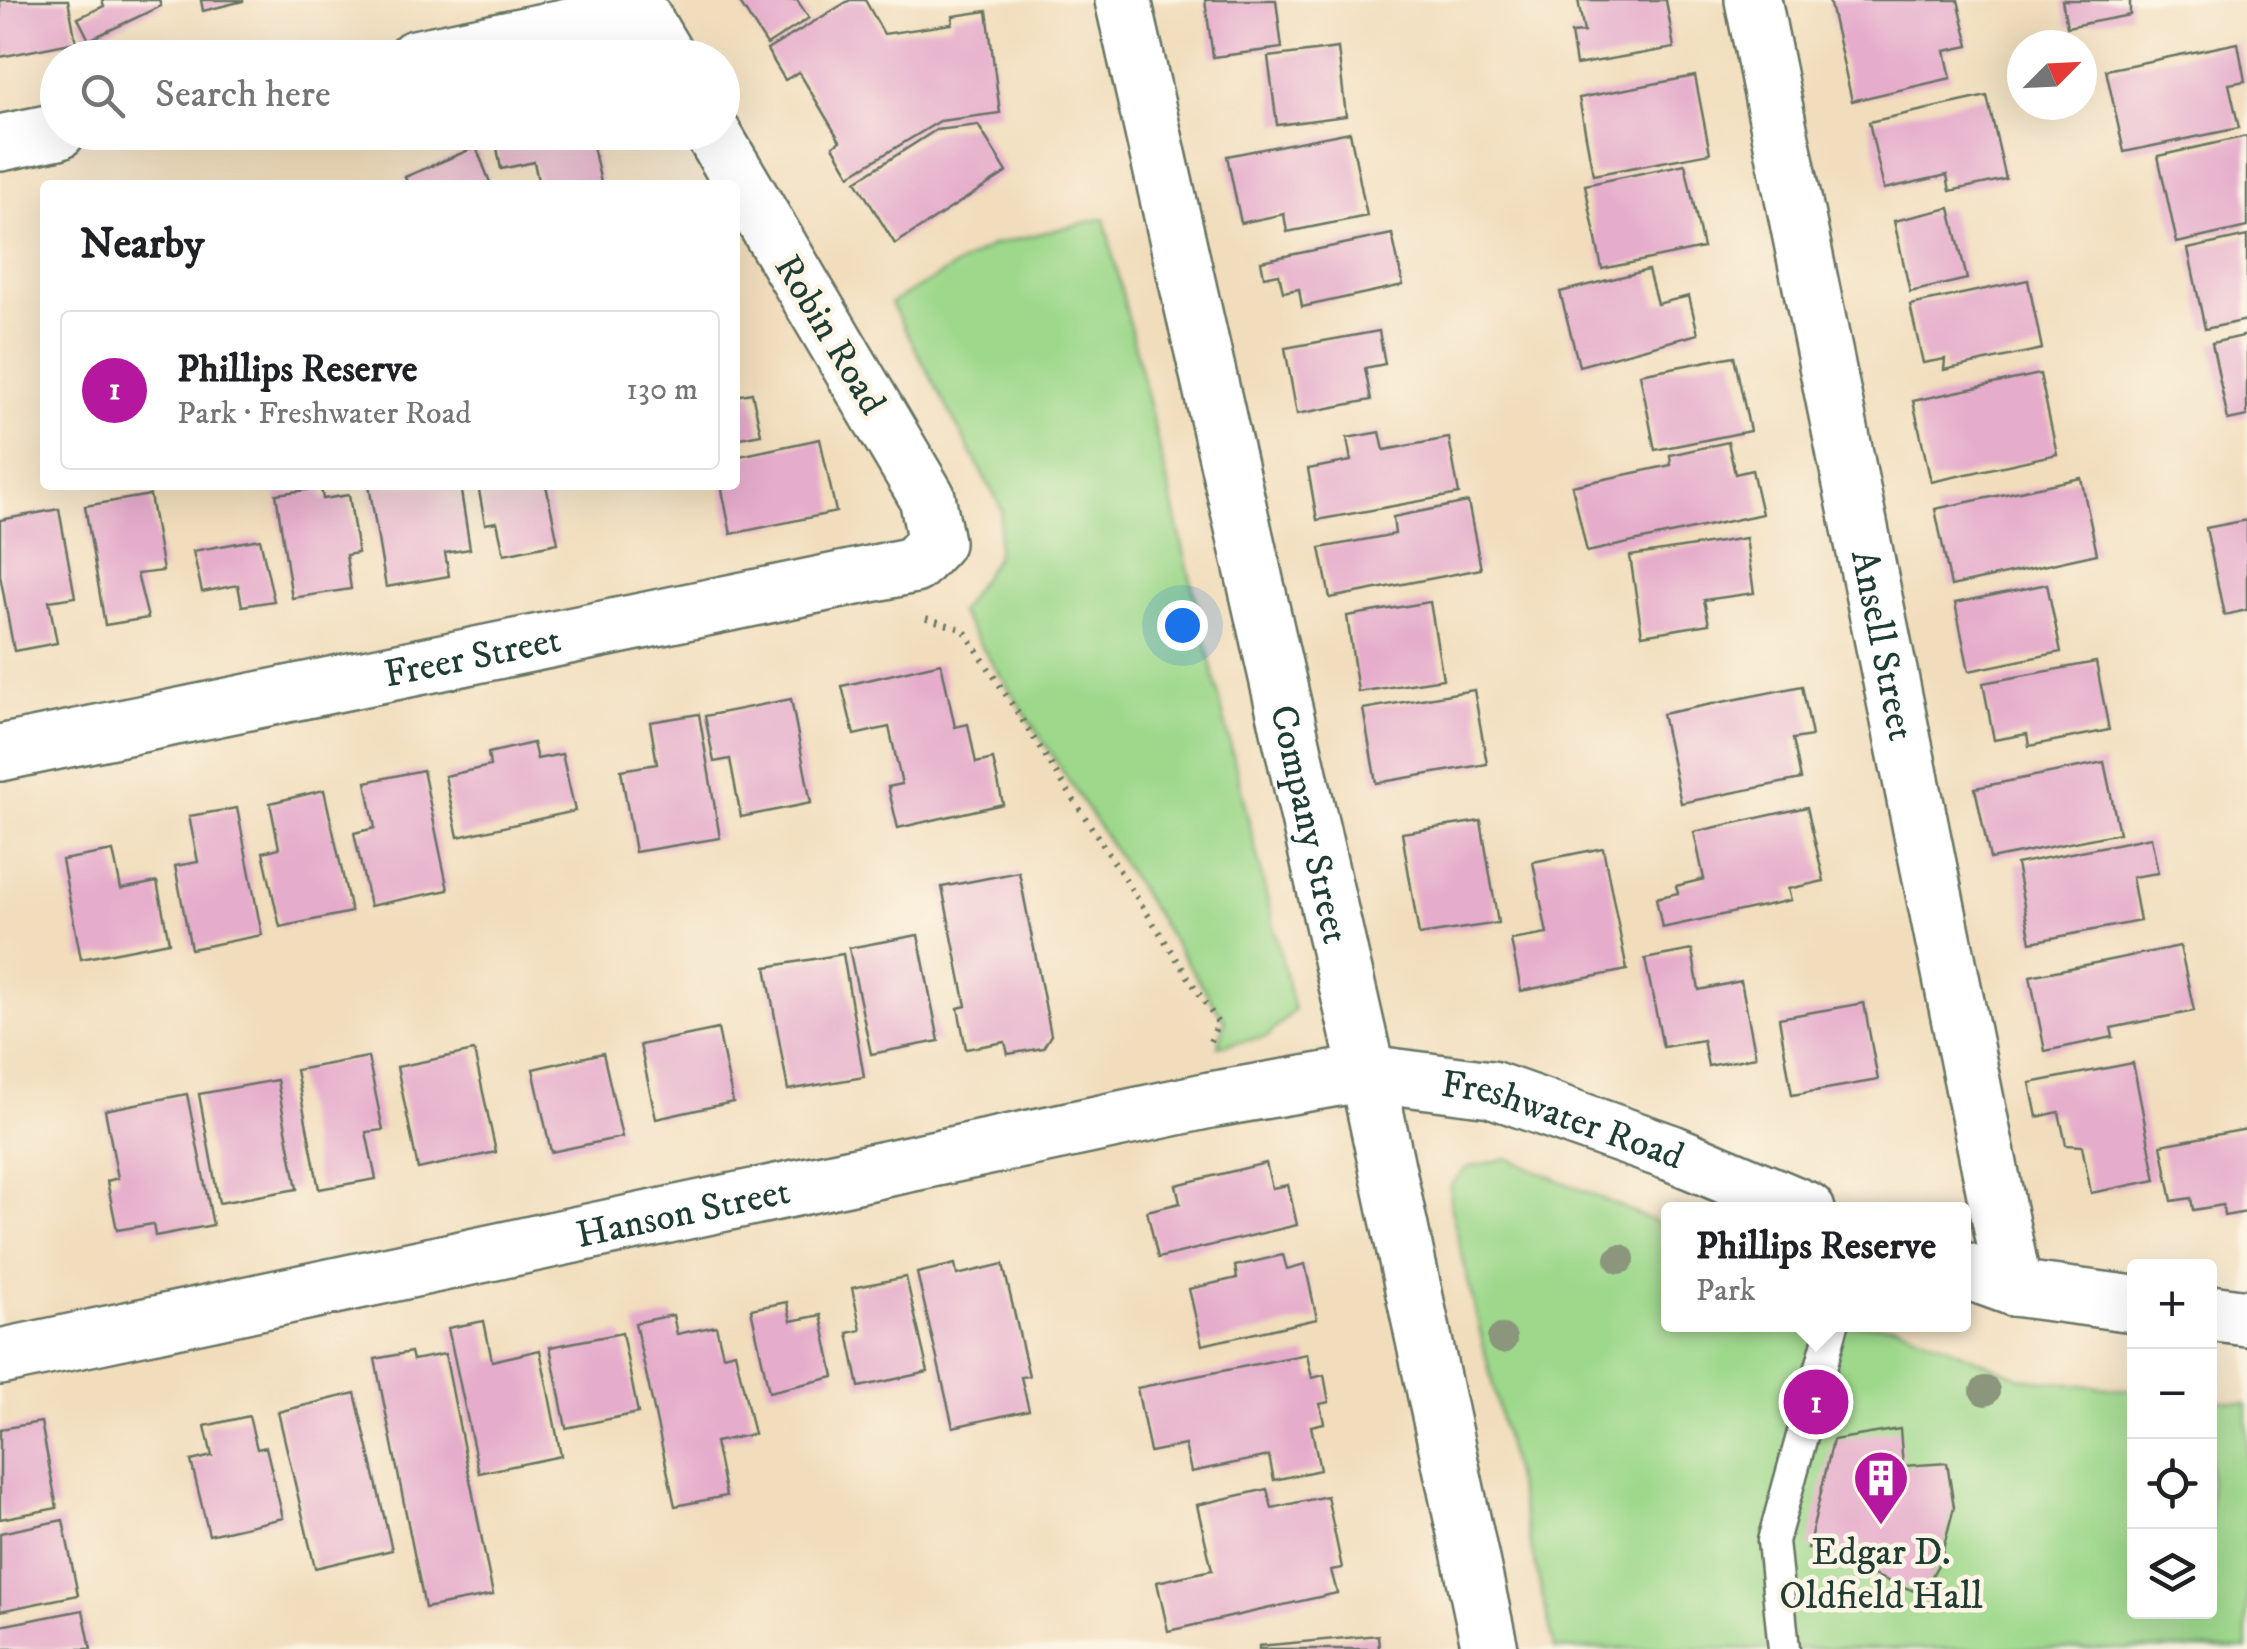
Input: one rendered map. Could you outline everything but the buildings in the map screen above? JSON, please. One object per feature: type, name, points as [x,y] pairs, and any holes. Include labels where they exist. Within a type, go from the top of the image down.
[{"type":"street","name":"Company Street","points":[[1123,0],[1367,1072],[1490,1649]]},
{"type":"street","name":"Ansell Street","points":[[1752,0],[2014,1288]]},
{"type":"street","points":[[492,40],[637,6],[657,40]]},
{"type":"street","points":[[0,143],[40,135]]},
{"type":"street","name":"Robin Road","points":[[723,150],[927,497],[925,553]]},
{"type":"street","name":"Freer Street","points":[[0,753],[925,553]]},
{"type":"street","name":"Hanson Street","points":[[0,1357],[1210,1100],[1367,1072]]},
{"type":"street","name":"Freshwater Road","points":[[1367,1072],[1491,1089],[1672,1152],[1788,1202]]},
{"type":"street","points":[[1971,1273],[2014,1288],[2127,1303]]},
{"type":"street","points":[[2217,1315],[2247,1318]]},
{"type":"lane","points":[[1784,1649],[1773,1542],[1831,1332]]},
{"type":"path","points":[[925,553],[922,617],[964,630],[1218,1023],[1203,1058],[1210,1100]]},
{"type":"green space","points":[[1104,218],[1294,1010],[1267,1037],[1218,1046],[1225,1021],[959,612],[996,558],[1002,510],[891,303],[993,245]]},
{"type":"green space","points":[[1507,1158],[1661,1224],[1661,1332],[1913,1332],[2021,1378],[2127,1390],[2127,1619],[2217,1619],[2217,1400],[2247,1404],[2247,1649],[1555,1649],[1451,1208],[1450,1186],[1466,1168]]},
{"type":"place","name":"Phillips Reserve","points":[[1816,1402]]},
{"type":"place","name":"Edgar D. Oldfield Hall","points":[[1881,1527]]}]
